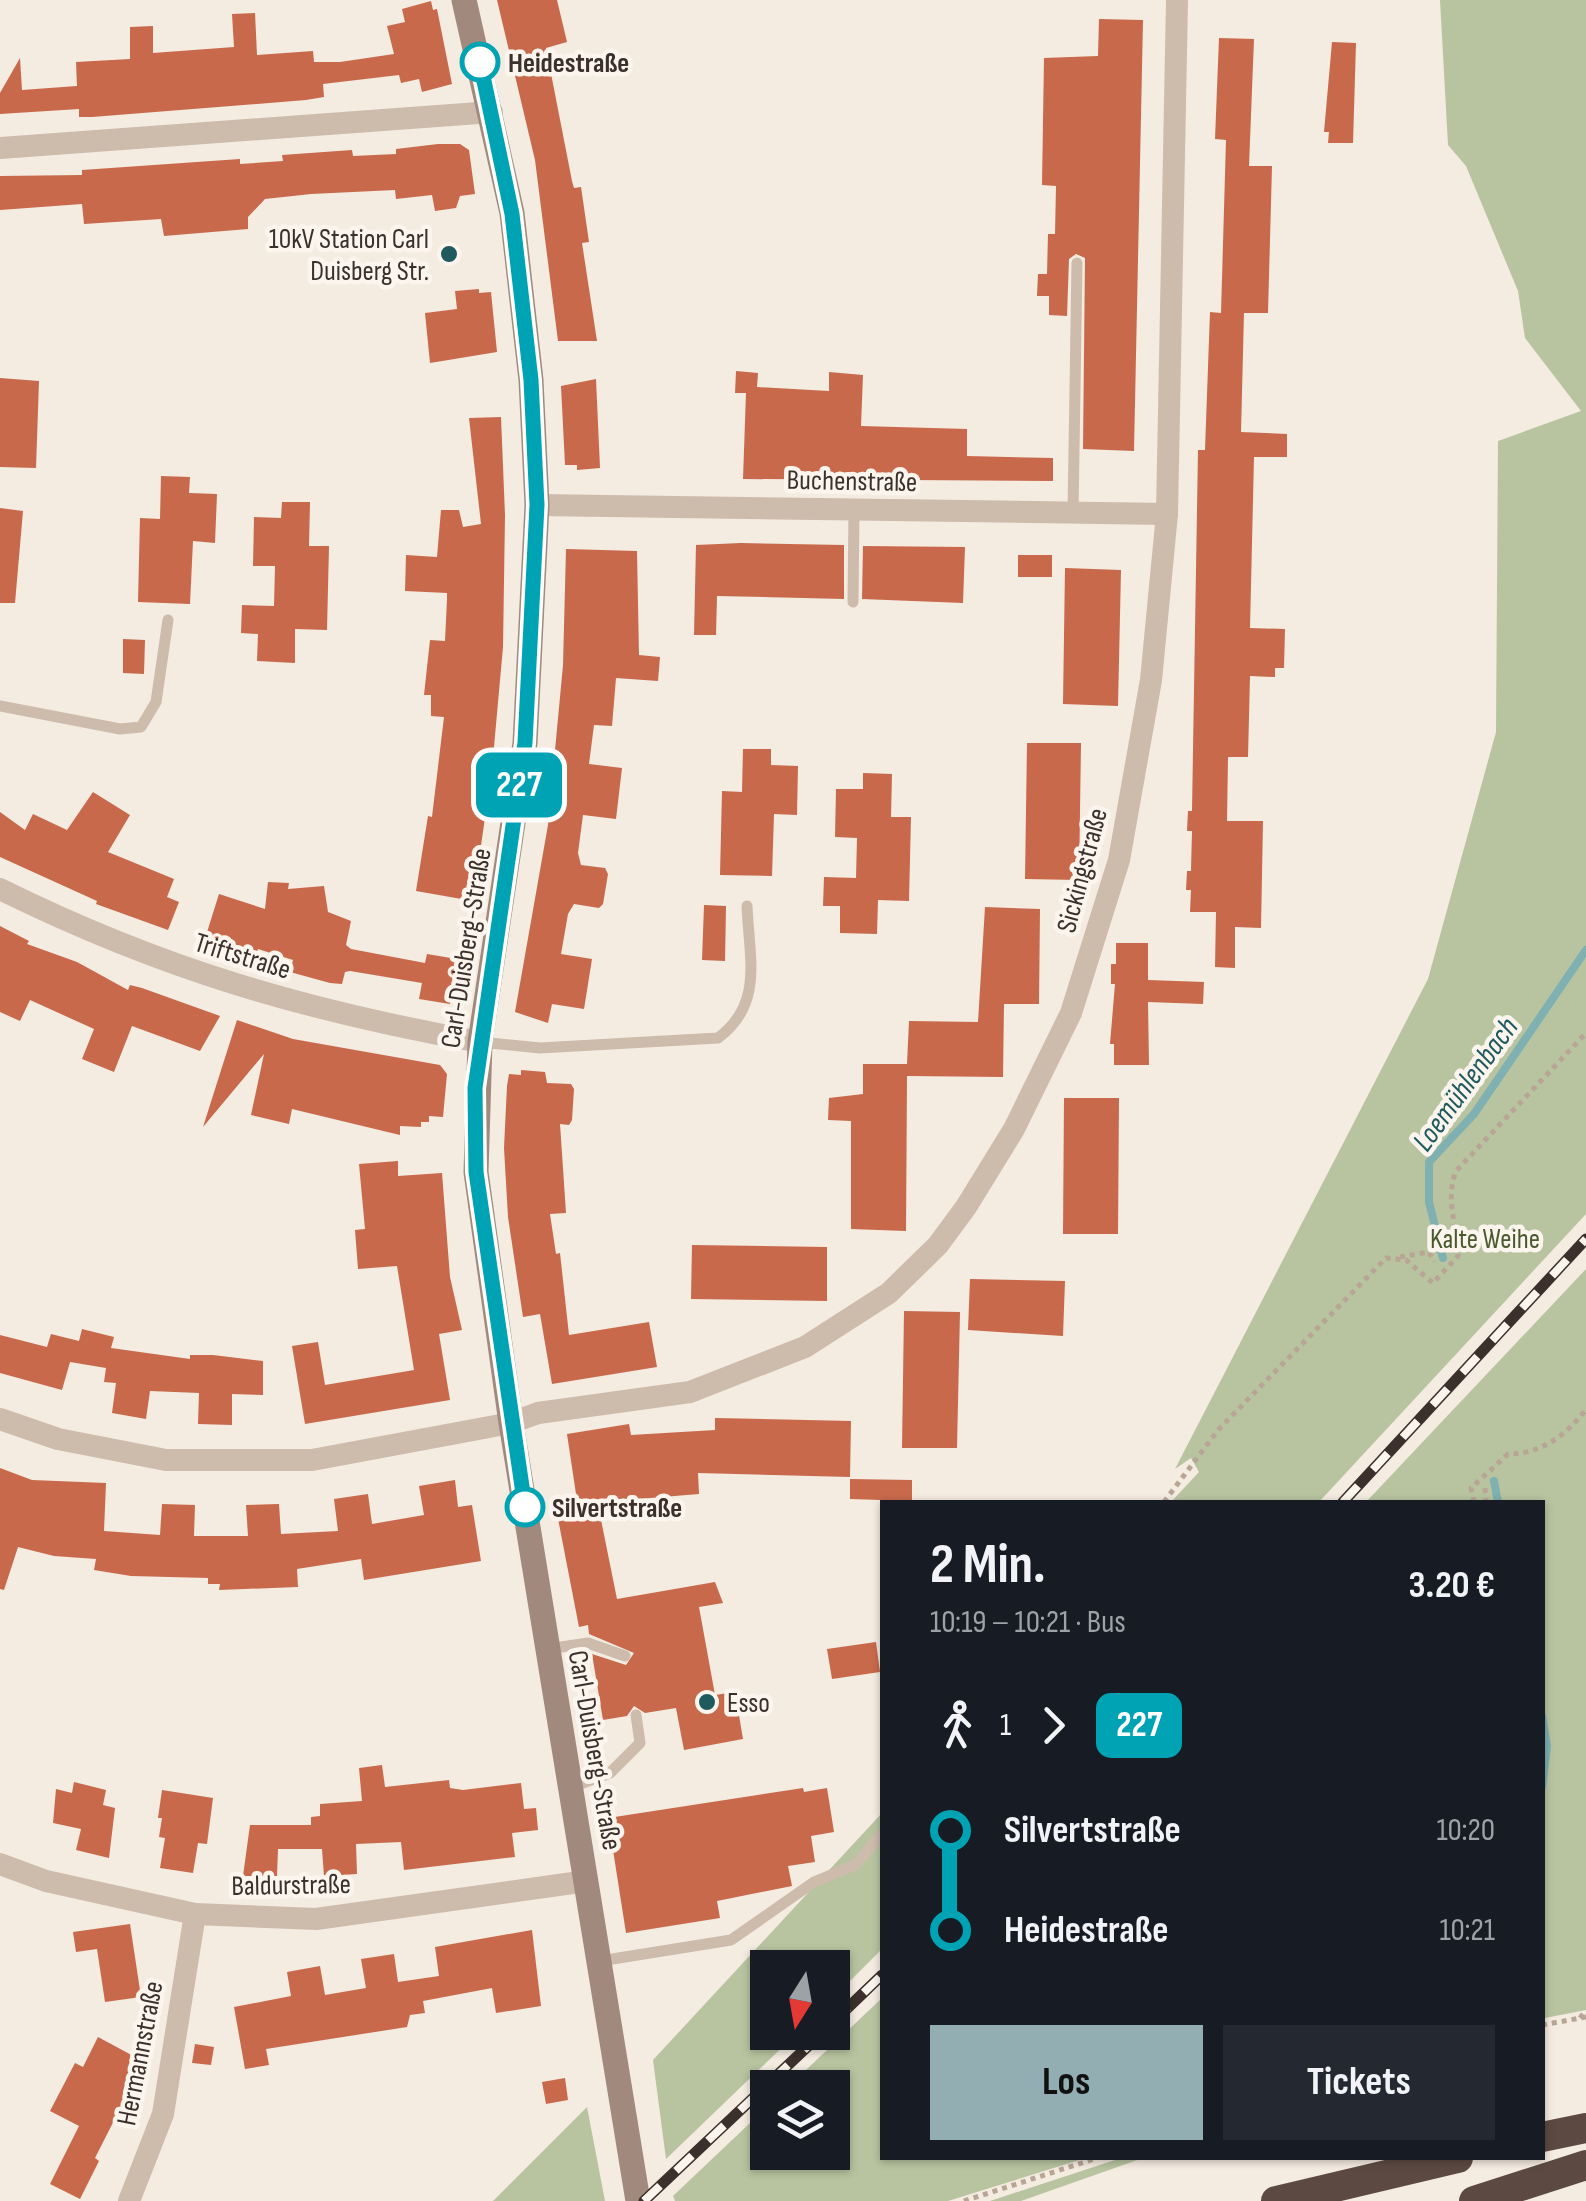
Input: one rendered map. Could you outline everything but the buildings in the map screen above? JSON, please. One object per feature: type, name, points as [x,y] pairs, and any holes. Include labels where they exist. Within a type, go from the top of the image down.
[{"type":"highway","points":[[1545,2136],[1586,2128]]},
{"type":"highway","points":[[1276,2201],[1450,2160]]},
{"type":"highway","points":[[1474,2201],[1586,2165]]},
{"type":"main road","name":"Carl-Duisberg-Straße","points":[[464,0],[492,112],[524,306],[537,505],[525,743],[480,1042],[476,1172],[511,1424],[638,2201]]},
{"type":"street","name":"Sickingstraße","points":[[511,1424],[538,1413],[690,1392],[806,1346],[889,1293],[938,1245],[966,1207],[1014,1129],[1071,1013],[1119,860],[1151,680],[1166,514],[1178,0]]},
{"type":"street","points":[[0,148],[492,112]]},
{"type":"street","name":"Buchenstraße","points":[[537,505],[1166,514]]},
{"type":"street","name":"Triftstraße","points":[[0,889],[83,930],[224,984],[358,1020],[480,1042]]},
{"type":"street","points":[[0,1419],[58,1439],[166,1460],[312,1460],[511,1424]]},
{"type":"street","name":"Baldurstraße","points":[[0,1864],[46,1881],[194,1914],[316,1919],[587,1881]]},
{"type":"street","name":"Hermannstraße","points":[[129,2201],[163,2114],[194,1914]]},
{"type":"lane","points":[[1073,513],[1077,264]]},
{"type":"lane","points":[[853,602],[854,510]]},
{"type":"lane","points":[[0,706],[120,728],[141,727],[156,702],[168,620]]},
{"type":"lane","points":[[480,1042],[540,1048],[718,1038],[738,1024],[748,1008],[747,906]]},
{"type":"lane","points":[[548,1649],[588,1643],[625,1656]]},
{"type":"lane","points":[[572,1788],[610,1772],[640,1743],[636,1715]]},
{"type":"lane","points":[[600,1961],[732,1940],[814,1882],[855,1865],[880,1836]]},
{"type":"path","points":[[1398,1257],[1433,1283],[1458,1256],[1457,1221],[1448,1192],[1456,1170],[1586,1034]]},
{"type":"path","points":[[1166,1500],[1220,1429],[1386,1258],[1430,1252],[1434,1262]]},
{"type":"path","points":[[1474,1500],[1472,1488],[1508,1454],[1526,1454],[1556,1441],[1586,1408]]},
{"type":"path","points":[[1485,1488],[1486,1500]]},
{"type":"path","points":[[1545,2025],[1584,2015]]},
{"type":"path","points":[[964,2201],[1091,2160]]},
{"type":"green space","points":[[1440,0],[1586,0],[1586,1214],[1321,1500],[1173,1500],[1199,1472],[1191,1458],[1175,1469],[1428,979],[1496,732],[1498,441],[1581,411],[1525,338],[1518,291],[1466,166],[1448,145]]},
{"type":"green space","name":"Kalte Weihe","points":[[1586,1269],[1586,2010],[1545,2018],[1545,1500],[1368,1500]]},
{"type":"green space","points":[[880,1815],[880,1951],[850,1981],[850,1950],[755,1950]]},
{"type":"green space","points":[[750,1955],[750,2050],[779,2050],[759,2070],[750,2070],[750,2078],[666,2159],[653,2060]]},
{"type":"green space","points":[[880,2000],[880,2160],[1080,2160],[948,2201],[675,2201],[673,2196],[750,2123],[750,2170],[850,2170],[850,2070],[806,2070],[827,2050],[850,2050],[850,2028]]},
{"type":"green space","points":[[587,2107],[605,2201],[493,2201]]},
{"type":"green space","points":[[1115,2160],[1137,2160],[1021,2201],[990,2201]]},
{"type":"waterway","name":"Loemühlenbach","points":[[1443,1258],[1429,1202],[1429,1162],[1474,1114],[1586,950]]},
{"type":"waterway","name":"Loemühlenbach","points":[[1494,1481],[1498,1500]]},
{"type":"waterway","name":"Loemühlenbach","points":[[1545,1734],[1545,1762]]},
{"type":"railway","points":[[1345,1500],[1586,1239]]},
{"type":"railway","points":[[850,2006],[880,1977]]},
{"type":"railway","points":[[644,2201],[804,2050]]},
{"type":"bus line","name":"227","points":[[480,62],[512,214],[524,306],[537,505],[532,666],[525,743],[475,1088],[476,1172],[525,1507]]},
{"type":"place","name":"Heidestraße","points":[[480,62]]},
{"type":"place","name":"10kV Station Carl Duisberg Str.","points":[[449,254]]},
{"type":"place","name":"Silvertstraße","points":[[525,1507]]},
{"type":"place","name":"Esso","points":[[707,1702]]}]
